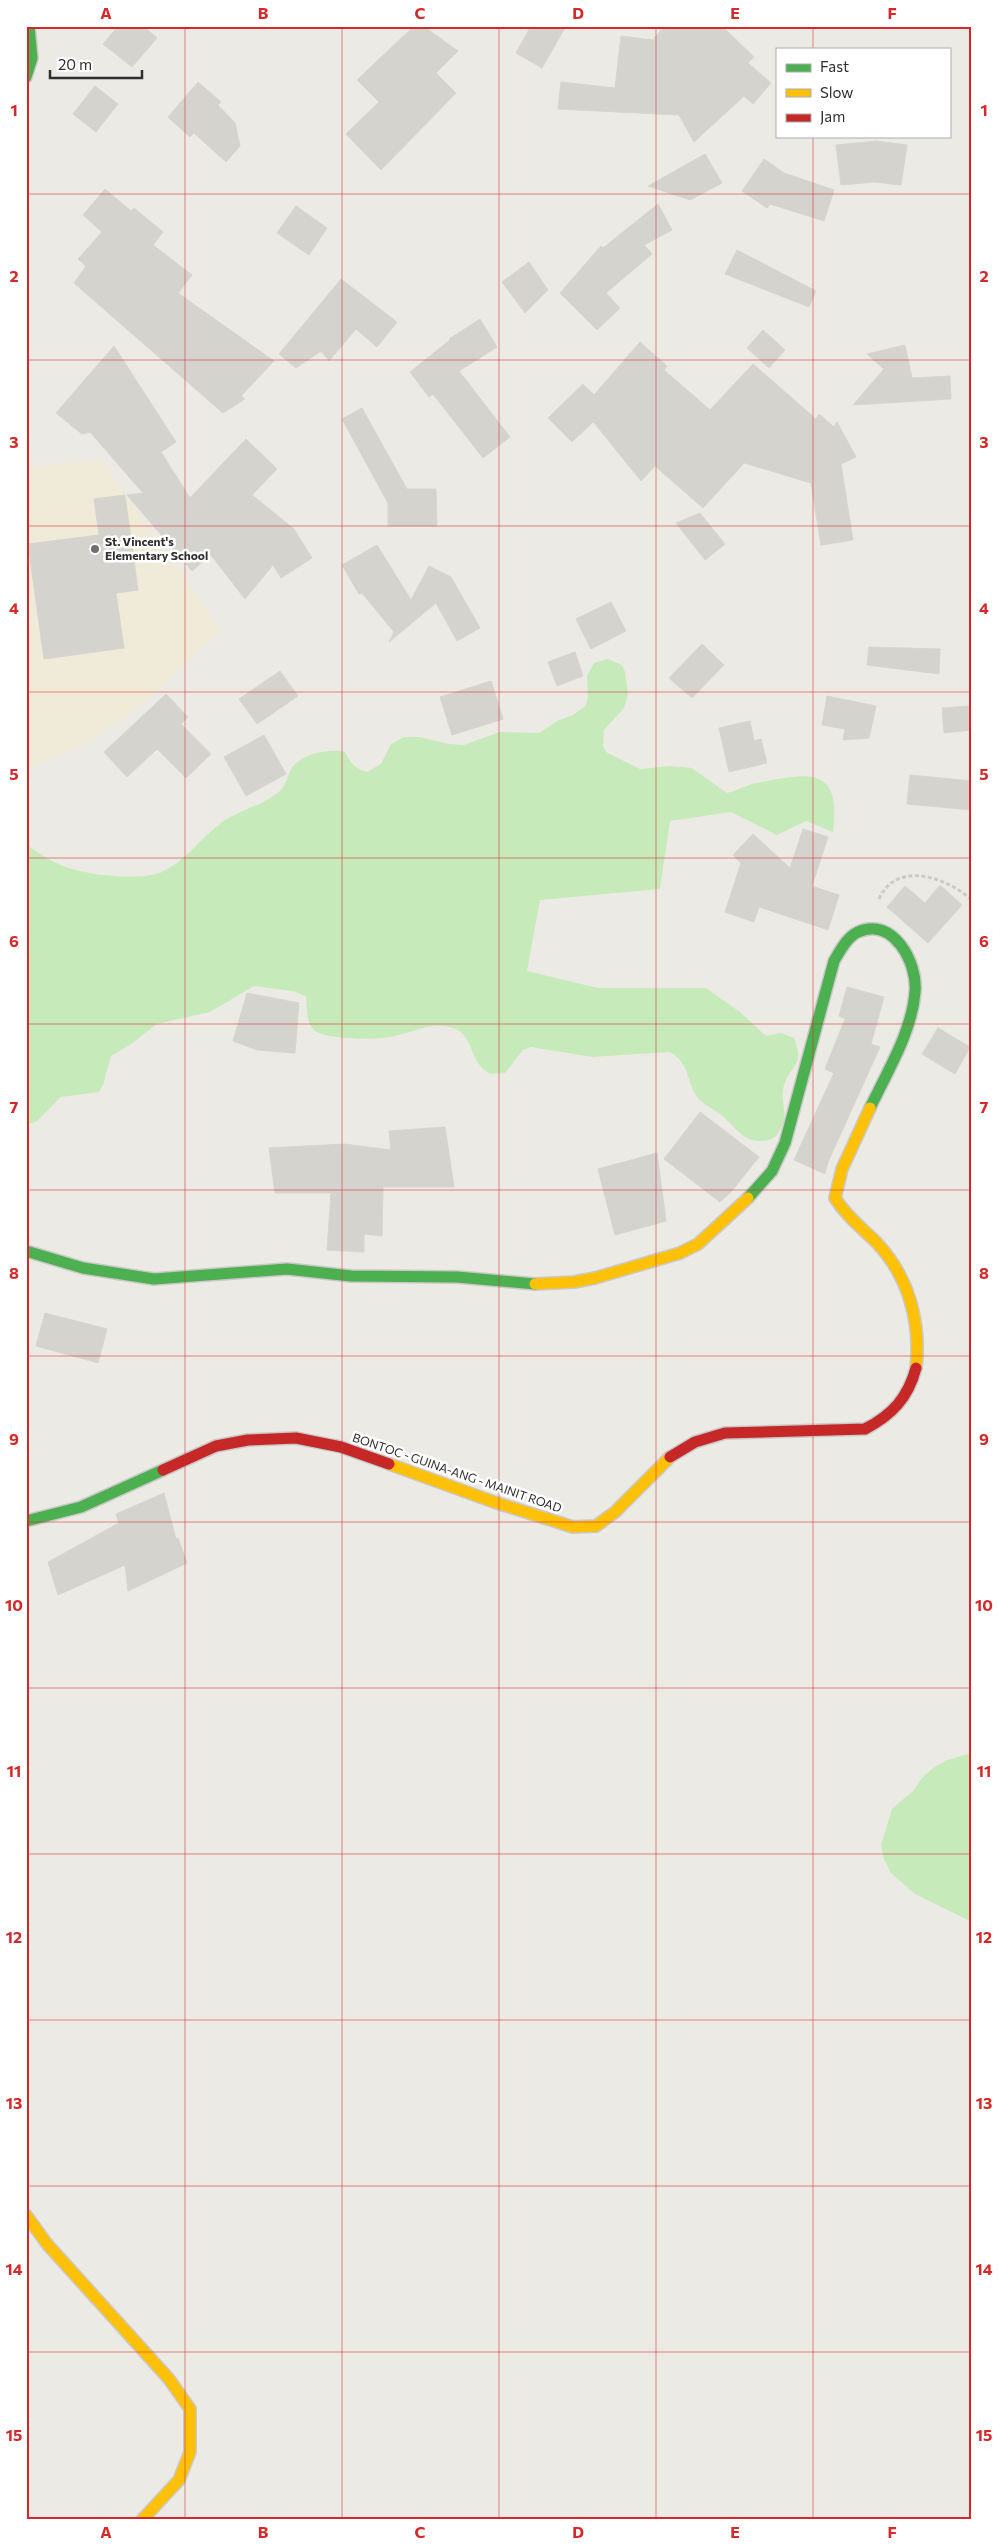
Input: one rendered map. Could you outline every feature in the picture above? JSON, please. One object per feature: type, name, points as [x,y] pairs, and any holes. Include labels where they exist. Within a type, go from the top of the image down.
[{"type":"street","points":[[26,77],[32,58],[29,26]]},
{"type":"street","points":[[26,1251],[83,1268],[154,1279],[287,1269],[351,1276],[457,1276],[540,1284],[595,1278],[680,1253],[698,1244],[712,1233],[759,1188],[772,1171],[785,1143],[834,961],[844,946],[858,932],[874,928]]},
{"type":"street","name":"BONTOC - GUINA-ANG - MAINIT ROAD","points":[[26,1522],[81,1506],[216,1446],[248,1440],[296,1438],[341,1447],[494,1502],[572,1527],[596,1526],[615,1512],[672,1455],[695,1442],[725,1433],[865,1429],[881,1421],[899,1404],[913,1380],[919,1350],[915,1315],[906,1288],[884,1251],[840,1209],[835,1198],[842,1169],[912,1016],[915,992],[914,971],[903,947],[887,933],[874,928]]},
{"type":"street","points":[[26,2215],[47,2244],[163,2372],[190,2409],[190,2452],[179,2480],[142,2520]]},
{"type":"path","points":[[874,928],[876,907],[883,892],[895,880],[911,874],[923,875],[964,893],[972,900]]},
{"type":"shaded area","name":"St. Vincent's Elementary School","points":[[101,459],[221,630],[143,704],[82,746],[26,770],[26,468]]},
{"type":"green space","points":[[608,659],[622,665],[625,672],[628,694],[624,708],[604,730],[603,746],[606,752],[640,769],[670,766],[692,768],[727,793],[752,784],[790,777],[805,776],[817,778],[826,784],[832,794],[834,810],[833,832],[806,821],[777,835],[731,812],[670,821],[660,889],[540,900],[527,971],[598,988],[706,988],[740,1012],[766,1036],[781,1033],[794,1038],[798,1055],[797,1061],[785,1082],[783,1090],[784,1119],[776,1136],[762,1141],[755,1141],[743,1136],[725,1118],[700,1100],[694,1092],[681,1061],[669,1052],[592,1057],[531,1047],[523,1050],[505,1073],[490,1074],[480,1065],[466,1038],[459,1030],[437,1026],[373,1039],[326,1035],[318,1033],[311,1026],[307,1014],[306,996],[292,991],[254,986],[210,1012],[157,1024],[131,1044],[111,1056],[103,1085],[99,1092],[61,1097],[37,1121],[26,1125],[26,845],[58,864],[85,872],[129,877],[155,874],[164,871],[179,861],[227,819],[266,801],[280,791],[295,764],[305,757],[326,751],[345,752],[353,765],[367,772],[381,764],[391,744],[404,737],[419,737],[449,744],[464,745],[500,732],[539,733],[559,720],[573,715],[585,706],[588,698],[587,676],[594,663]]},
{"type":"green space","points":[[972,1753],[972,1922],[915,1894],[891,1873],[884,1859],[881,1845],[892,1809],[914,1790],[922,1778],[933,1768],[947,1760]]},
{"type":"building","points":[[118,26],[143,26],[157,38],[132,67],[103,44]]},
{"type":"building","points":[[414,26],[423,26],[458,51],[436,73],[456,93],[381,170],[346,134],[379,102],[357,80]]},
{"type":"building","points":[[531,26],[566,26],[542,68],[516,53]]},
{"type":"building","points":[[664,26],[722,26],[754,57],[748,63],[771,83],[753,104],[744,96],[694,142],[679,115],[558,109],[561,82],[615,88],[621,36],[653,40]]},
{"type":"building","points":[[198,82],[221,102],[218,105],[235,123],[240,146],[226,162],[194,133],[190,137],[168,117]]},
{"type":"building","points":[[95,86],[118,104],[96,132],[73,114]]},
{"type":"building","points":[[876,141],[907,145],[901,185],[874,182],[841,185],[836,145]]},
{"type":"building","points":[[705,154],[722,183],[690,200],[648,186]]},
{"type":"building","points":[[764,159],[784,173],[834,190],[824,221],[770,204],[767,208],[742,191]]},
{"type":"building","points":[[105,189],[131,211],[134,208],[163,232],[153,245],[192,275],[178,293],[274,361],[241,396],[245,399],[223,413],[74,283],[86,266],[78,259],[102,232],[83,215]]},
{"type":"building","points":[[658,204],[672,230],[644,245],[652,254],[606,293],[620,308],[597,330],[560,293],[601,246],[603,248]]},
{"type":"building","points":[[296,206],[327,228],[309,255],[277,233]]},
{"type":"building","points":[[737,250],[816,291],[809,307],[725,274]]},
{"type":"building","points":[[529,262],[548,290],[525,313],[502,282]]},
{"type":"building","points":[[341,279],[397,322],[377,347],[356,329],[329,361],[321,351],[296,368],[279,354]]},
{"type":"building","points":[[480,319],[497,347],[459,371],[510,437],[483,458],[433,394],[429,397],[410,372],[449,339]]},
{"type":"building","points":[[763,330],[785,350],[769,368],[747,348]]},
{"type":"building","points":[[640,342],[667,366],[664,370],[710,410],[753,364],[816,419],[819,414],[834,427],[837,422],[856,457],[841,464],[853,540],[821,545],[811,483],[744,463],[703,508],[655,466],[641,481],[591,419],[593,422],[572,442],[548,418],[583,384],[594,395]]},
{"type":"building","points":[[905,345],[912,378],[950,376],[951,399],[853,405],[884,369],[867,354]]},
{"type":"building","points":[[114,346],[176,442],[161,452],[190,498],[246,439],[277,469],[252,495],[294,529],[312,558],[281,578],[273,565],[245,599],[211,555],[192,571],[127,495],[143,493],[90,432],[82,434],[56,413]]},
{"type":"building","points":[[362,408],[407,489],[436,489],[437,526],[388,526],[388,503],[342,419]]},
{"type":"building","points":[[125,495],[138,590],[116,593],[124,648],[44,659],[28,544],[99,535],[94,499]]},
{"type":"building","points":[[700,513],[725,544],[705,560],[676,523]]},
{"type":"building","points":[[377,545],[411,600],[429,566],[451,577],[480,628],[457,641],[436,603],[389,642],[394,632],[362,593],[359,594],[342,565]]},
{"type":"building","points":[[611,602],[626,631],[591,649],[576,619]]},
{"type":"building","points":[[702,644],[724,665],[692,698],[669,678]]},
{"type":"building","points":[[869,647],[940,649],[939,674],[867,665]]},
{"type":"building","points":[[575,652],[583,676],[557,686],[548,662]]},
{"type":"building","points":[[280,671],[298,696],[257,724],[239,699]]},
{"type":"building","points":[[491,681],[503,719],[452,735],[440,697]]},
{"type":"building","points":[[166,694],[188,717],[181,724],[211,754],[186,778],[157,749],[127,777],[104,752]]},
{"type":"building","points":[[827,696],[876,706],[869,738],[843,740],[845,729],[822,725]]},
{"type":"building","points":[[969,706],[971,730],[944,733],[942,708]]},
{"type":"building","points":[[750,721],[754,741],[761,739],[767,763],[729,772],[719,728]]},
{"type":"building","points":[[264,735],[286,774],[246,796],[224,757]]},
{"type":"building","points":[[910,775],[972,781],[972,810],[907,804]]},
{"type":"building","points":[[803,829],[828,837],[812,886],[839,895],[828,930],[759,907],[754,922],[725,912],[741,863],[733,855],[753,834],[790,868]]},
{"type":"building","points":[[940,885],[962,905],[928,943],[887,907],[905,886],[925,903]]},
{"type":"building","points":[[847,987],[884,997],[871,1044],[880,1047],[828,1162],[825,1174],[794,1160],[834,1073],[825,1069],[845,1019],[839,1016]]},
{"type":"building","points":[[247,993],[299,1003],[295,1053],[257,1050],[233,1041]]},
{"type":"building","points":[[938,1028],[970,1047],[955,1074],[922,1054]]},
{"type":"building","points":[[700,1112],[759,1157],[731,1192],[720,1202],[664,1159]]},
{"type":"building","points":[[445,1127],[454,1187],[383,1187],[382,1236],[364,1234],[364,1252],[327,1250],[331,1193],[275,1193],[269,1148],[344,1144],[391,1150],[389,1131]]},
{"type":"building","points":[[657,1153],[666,1221],[615,1235],[598,1169]]},
{"type":"building","points":[[45,1313],[107,1329],[98,1363],[36,1346]]},
{"type":"building","points":[[164,1493],[176,1539],[178,1538],[187,1563],[128,1591],[125,1565],[58,1595],[48,1562],[119,1523],[116,1514]]},
{"type":"traffic: fast","points":[[26,77],[32,58],[29,26]]},
{"type":"traffic: fast","points":[[748,1198],[772,1171],[785,1143],[834,961],[850,937],[858,932],[871,929],[882,931],[892,936],[901,945],[908,956],[912,968],[915,992],[913,1007],[904,1037],[870,1108]]},
{"type":"traffic: fast","points":[[26,1251],[83,1268],[154,1279],[287,1269],[351,1276],[457,1277],[535,1284]]},
{"type":"traffic: fast","points":[[26,1521],[81,1507],[163,1470]]},
{"type":"traffic: slow","points":[[870,1108],[842,1169],[835,1198],[849,1216],[888,1256],[905,1286],[917,1334],[916,1368]]},
{"type":"traffic: slow","points":[[535,1284],[574,1282],[595,1278],[680,1253],[698,1244],[748,1198]]},
{"type":"traffic: slow","points":[[389,1464],[494,1502],[573,1527],[596,1526],[615,1512],[670,1457]]},
{"type":"traffic: slow","points":[[26,2215],[47,2244],[169,2379],[190,2409],[190,2452],[179,2480],[142,2520]]},
{"type":"traffic: jam","points":[[670,1457],[695,1442],[725,1433],[865,1429],[883,1418],[898,1404],[913,1379],[916,1368]]},
{"type":"traffic: jam","points":[[163,1470],[216,1446],[248,1440],[296,1438],[341,1447],[389,1464]]},
{"type":"place","name":"St. Vincent's Elementary School","points":[[95,549]]}]
